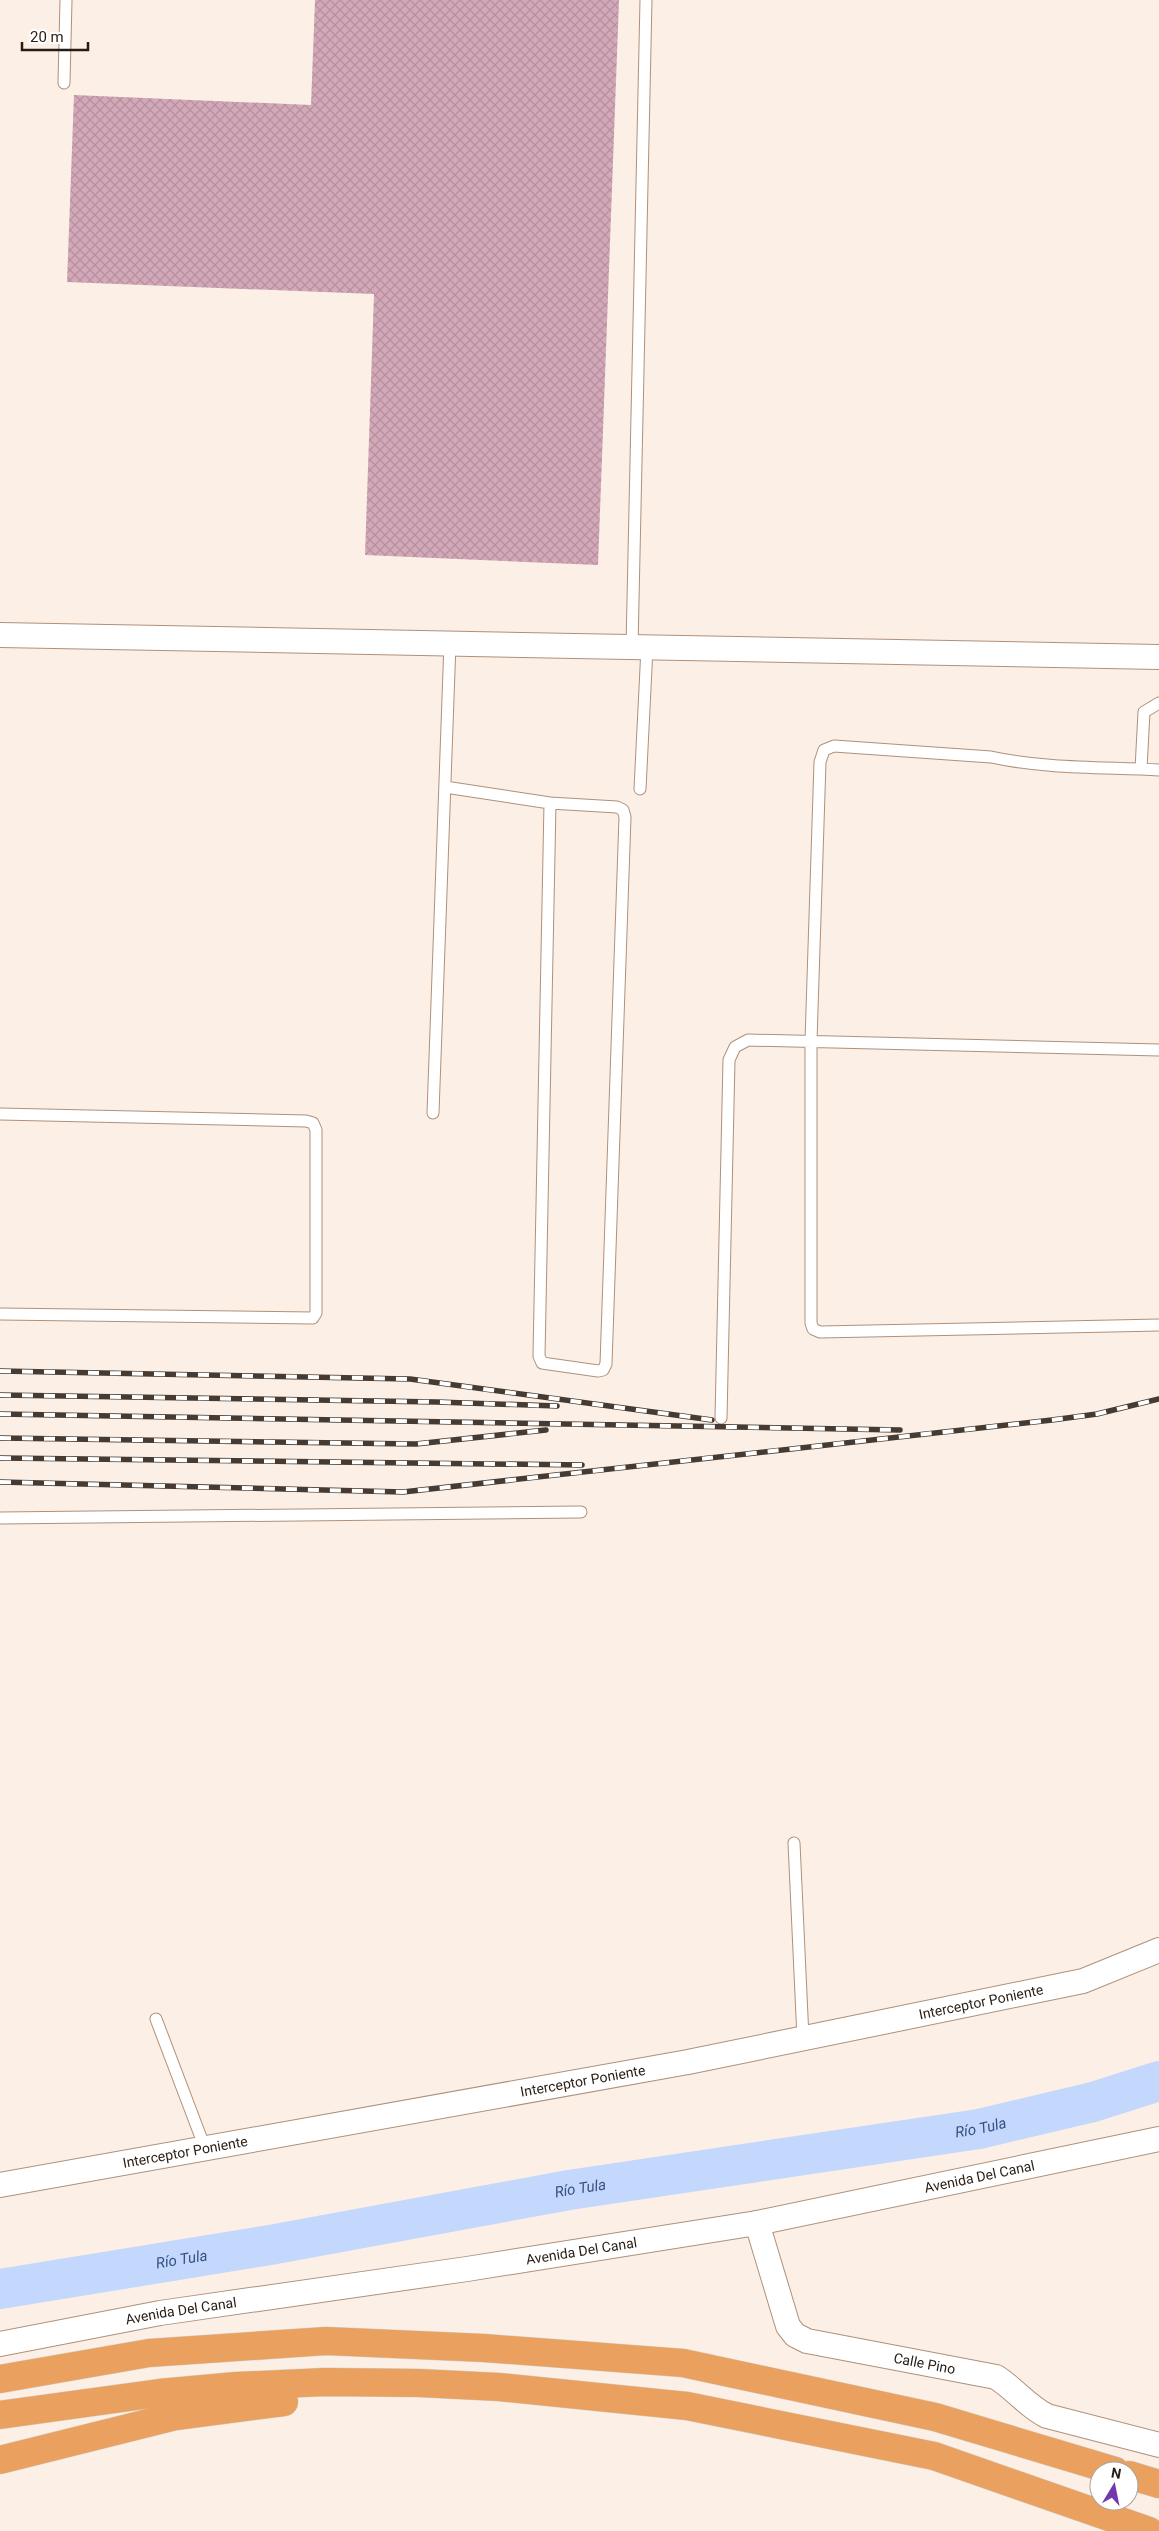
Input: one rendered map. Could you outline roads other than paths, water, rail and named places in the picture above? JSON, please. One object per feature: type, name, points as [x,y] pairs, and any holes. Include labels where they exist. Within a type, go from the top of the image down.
[{"type":"highway","points":[[0,2379],[149,2353],[326,2341],[484,2348],[673,2362],[935,2416],[1089,2463]]},
{"type":"highway","points":[[0,2415],[159,2393],[236,2386],[325,2382],[419,2382],[500,2387],[687,2406],[934,2456],[1149,2531]]},
{"type":"highway","points":[[0,2460],[176,2416],[219,2409],[322,2400],[457,2402],[500,2387]]},
{"type":"highway","points":[[1139,2478],[1159,2484]]},
{"type":"street","points":[[0,635],[1159,657]]},
{"type":"street","name":"Interceptor Poniente","points":[[0,2185],[688,2062],[1083,1980],[1159,1950]]},
{"type":"street","name":"Avenida Del Canal","points":[[0,2344],[160,2313],[467,2269],[757,2223],[1159,2139]]},
{"type":"street","name":"Calle Pino","points":[[757,2223],[788,2326],[796,2335],[807,2342],[996,2377],[1007,2384],[1032,2409],[1047,2416],[1159,2445]]},
{"type":"lane","points":[[64,82],[66,0]]},
{"type":"lane","points":[[640,789],[639,647],[646,0]]},
{"type":"lane","points":[[432,1114],[450,643]]},
{"type":"lane","points":[[1141,769],[1144,712],[1159,703]]},
{"type":"lane","points":[[1159,770],[1015,763],[991,757],[834,746],[824,750],[820,762],[811,1041],[813,1329],[820,1332],[1159,1325]]},
{"type":"lane","points":[[445,787],[550,803],[617,807],[623,810],[625,817],[606,1364],[604,1370],[598,1371],[550,1366],[542,1363],[539,1356],[550,803]]},
{"type":"lane","points":[[721,1418],[729,1060],[735,1048],[748,1040],[1159,1050]]},
{"type":"lane","points":[[0,1114],[306,1122],[313,1124],[316,1130],[318,1221],[316,1313],[313,1318],[0,1314]]},
{"type":"lane","points":[[0,1518],[581,1512]]},
{"type":"lane","points":[[794,1843],[803,2038]]},
{"type":"lane","points":[[156,2019],[205,2148]]},
{"type":"waterway","name":"Río Tula","points":[[0,2289],[270,2245],[569,2190],[979,2129],[1093,2102],[1159,2081]]},
{"type":"railway","points":[[0,1371],[410,1379],[712,1420]]},
{"type":"railway","points":[[0,1395],[437,1402],[557,1406]]},
{"type":"railway","points":[[0,1482],[403,1492],[1052,1420],[1097,1414],[1159,1399]]},
{"type":"railway","points":[[0,1414],[900,1430]]},
{"type":"railway","points":[[0,1438],[416,1444],[546,1430]]},
{"type":"railway","points":[[0,1458],[582,1465]]}]
